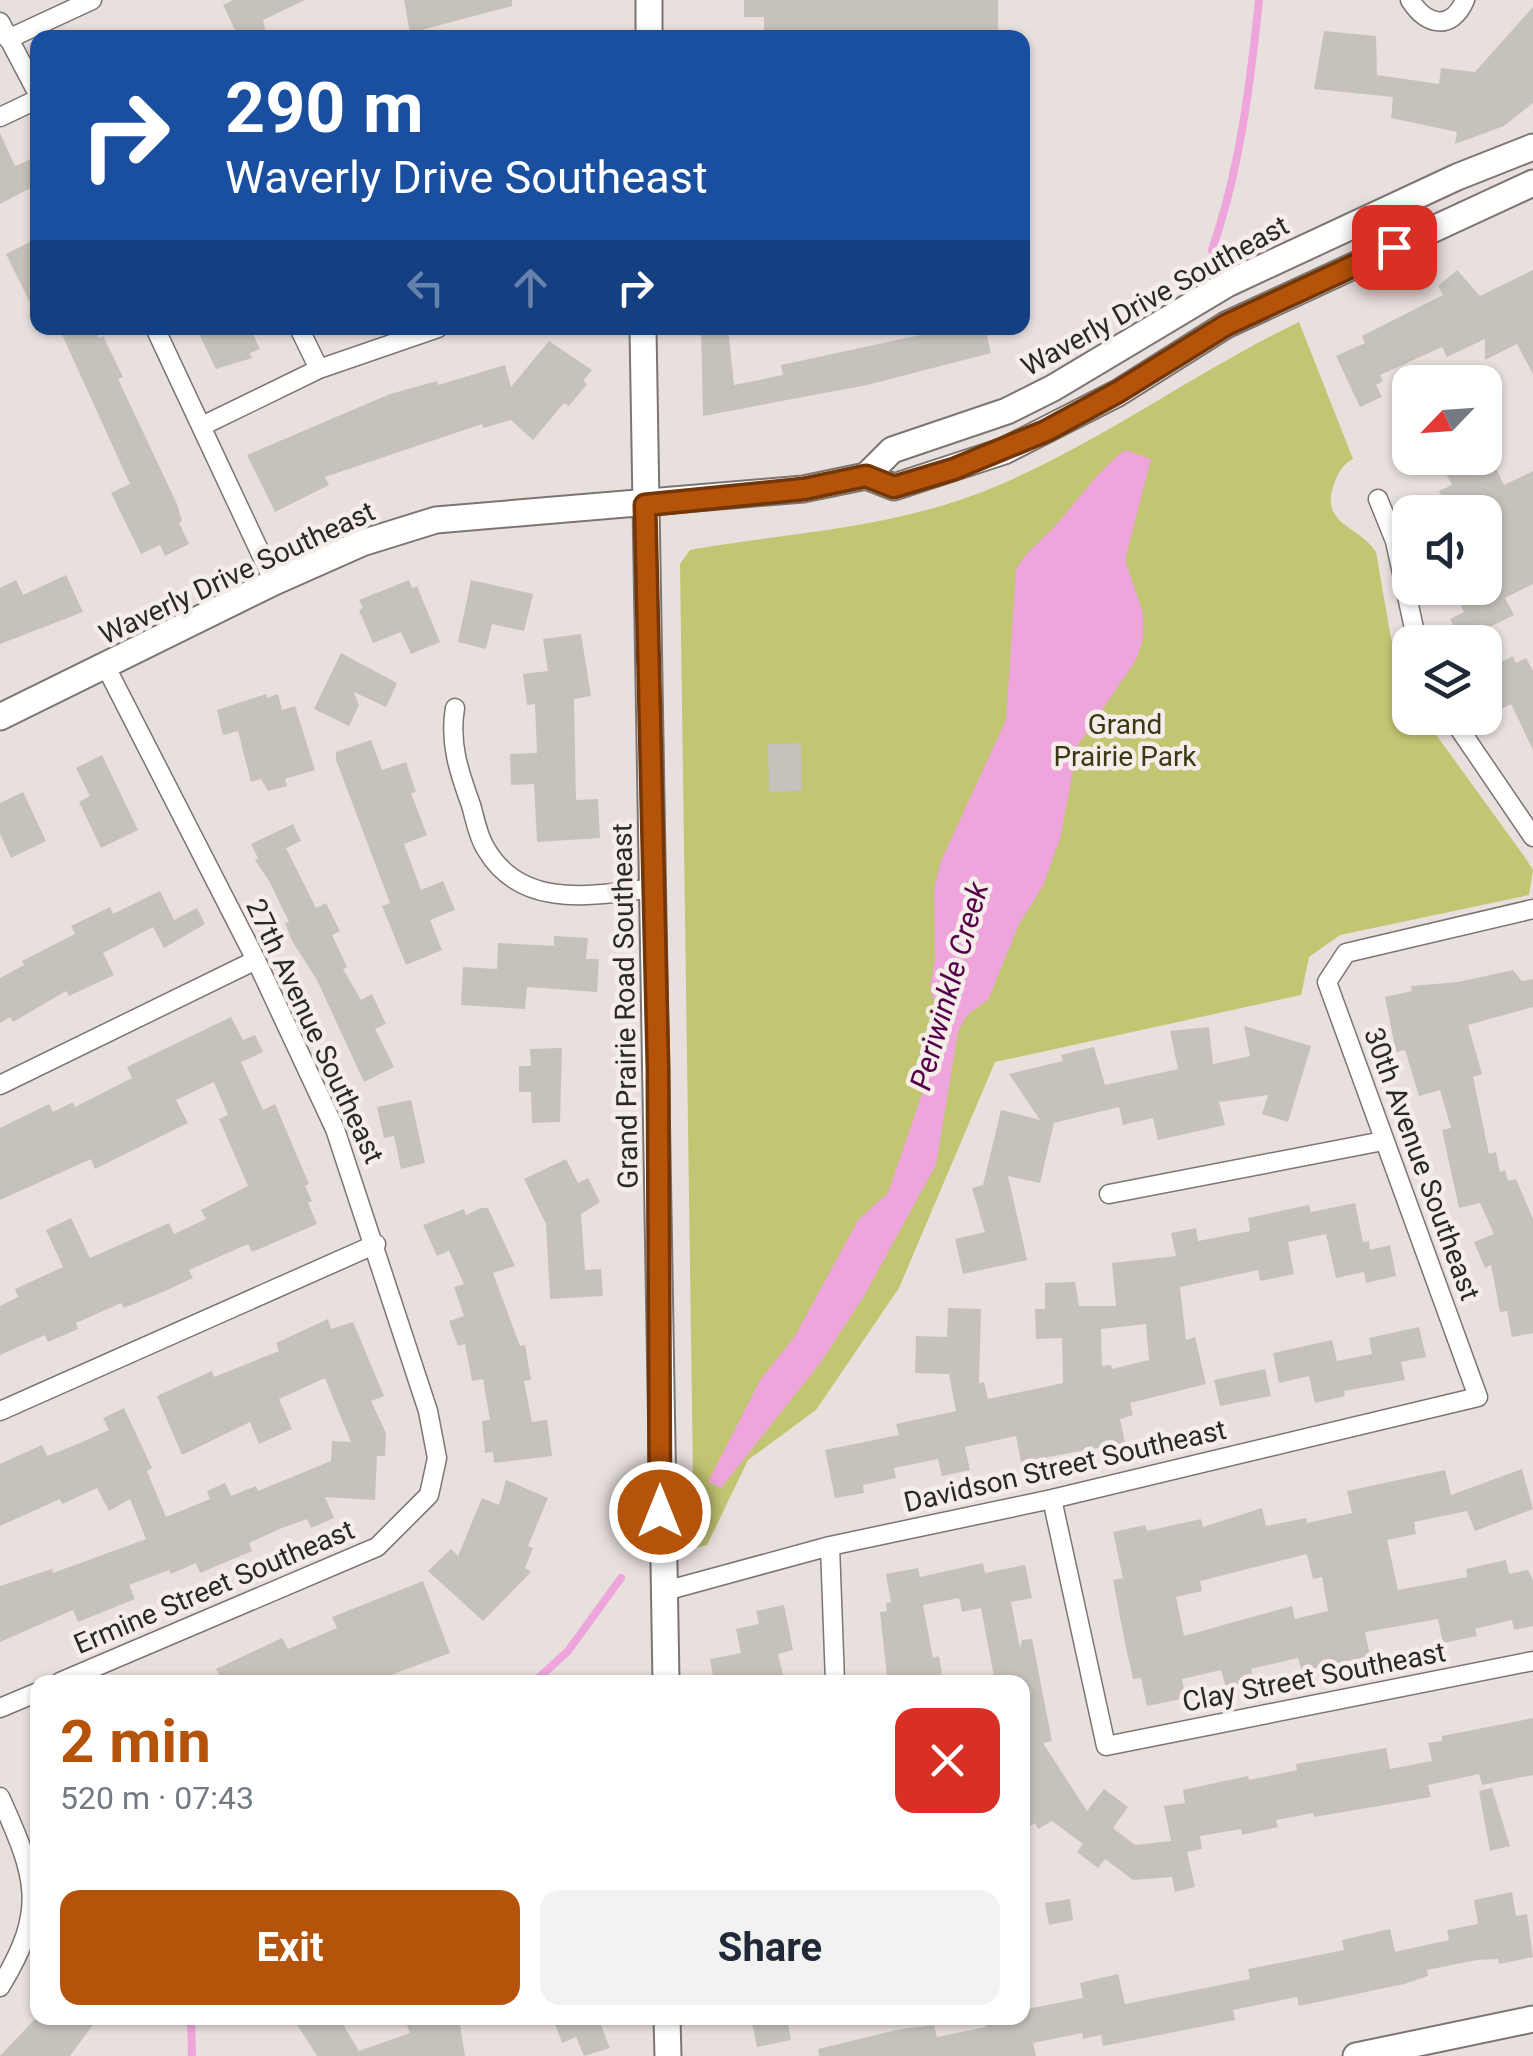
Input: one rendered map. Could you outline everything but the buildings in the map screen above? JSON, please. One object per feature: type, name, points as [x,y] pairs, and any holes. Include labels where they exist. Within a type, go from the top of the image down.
[{"type":"main road","points":[[649,0],[649,30]]},
{"type":"main road","name":"Waverly Drive Southeast","points":[[0,717],[274,582],[362,543],[436,520],[804,489],[866,476],[892,450],[1007,411],[1053,388],[1227,284],[1533,146]]},
{"type":"main road","name":"Waverly Drive Southeast","points":[[866,476],[894,487],[1004,452],[1118,392],[1226,325],[1533,183]]},
{"type":"main road","name":"Grand Prairie Road Southeast","points":[[643,335],[666,1675]]},
{"type":"main road","points":[[1356,2056],[1533,2019]]},
{"type":"main road","points":[[667,2025],[668,2056]]},
{"type":"street","points":[[30,80],[4,30],[92,0]]},
{"type":"street","points":[[1410,0],[1422,19],[1438,24],[1456,16],[1465,0]]},
{"type":"street","points":[[0,117],[30,100]]},
{"type":"street","points":[[159,335],[204,425],[274,582]]},
{"type":"street","points":[[303,335],[320,369]]},
{"type":"street","points":[[204,425],[320,369],[418,335]]},
{"type":"street","points":[[1378,499],[1395,541],[1412,625]]},
{"type":"street","name":"27th Avenue Southeast","points":[[105,666],[256,960],[335,1129],[428,1411],[437,1458],[429,1496]]},
{"type":"street","points":[[455,708],[451,730],[462,780],[486,850],[511,876],[534,890],[572,898],[654,888]]},
{"type":"street","points":[[1464,735],[1533,837]]},
{"type":"street","name":"30th Avenue Southeast","points":[[1478,1398],[1326,982],[1346,953],[1533,910]]},
{"type":"street","points":[[0,1084],[256,960]]},
{"type":"street","points":[[1110,1194],[1383,1141]]},
{"type":"street","points":[[0,1411],[376,1244]]},
{"type":"street","name":"Davidson Street Southeast","points":[[665,1591],[830,1546],[1052,1499],[1478,1398]]},
{"type":"street","name":"Ermine Street Southeast","points":[[76,1675],[376,1547],[429,1496]]},
{"type":"street","name":"Clay Street Southeast","points":[[1052,1499],[1106,1746],[1533,1661]]},
{"type":"street","points":[[830,1546],[835,1675]]},
{"type":"street","points":[[0,1708],[30,1695]]},
{"type":"street","points":[[0,1797],[21,1843],[30,1880]]},
{"type":"street","points":[[0,1987],[25,1946],[30,1918]]},
{"type":"green space","name":"Grand Prairie Park","points":[[1299,322],[1353,459],[1336,480],[1332,508],[1343,524],[1376,552],[1392,641],[1392,735],[1436,735],[1533,870],[1529,895],[1340,935],[1309,957],[1301,995],[995,1062],[899,1288],[816,1410],[748,1460],[707,1545],[694,1548],[680,564],[690,550],[884,520],[997,486],[1074,448]]},
{"type":"water","points":[[1125,450],[1151,459],[1125,560],[1143,613],[1143,638],[1136,660],[1078,745],[1060,839],[1043,886],[1019,924],[988,1000],[967,1015],[958,1032],[936,1165],[864,1296],[821,1362],[721,1488],[708,1482],[760,1380],[795,1336],[858,1220],[888,1193],[934,1059],[939,1015],[930,988],[935,959],[934,889],[941,861],[1006,720],[1016,570],[1095,478]]},
{"type":"waterway","name":"Periwinkle Creek","points":[[1212,250],[1237,158],[1259,0]]},
{"type":"waterway","name":"Periwinkle Creek","points":[[542,1675],[568,1651],[621,1578]]},
{"type":"waterway","name":"Periwinkle Creek","points":[[191,2025],[192,2056]]},
{"type":"route","points":[[660,1512],[658,1068],[645,505],[804,489],[866,476],[894,487],[1004,452],[1118,392],[1226,325],[1394,247]]}]
